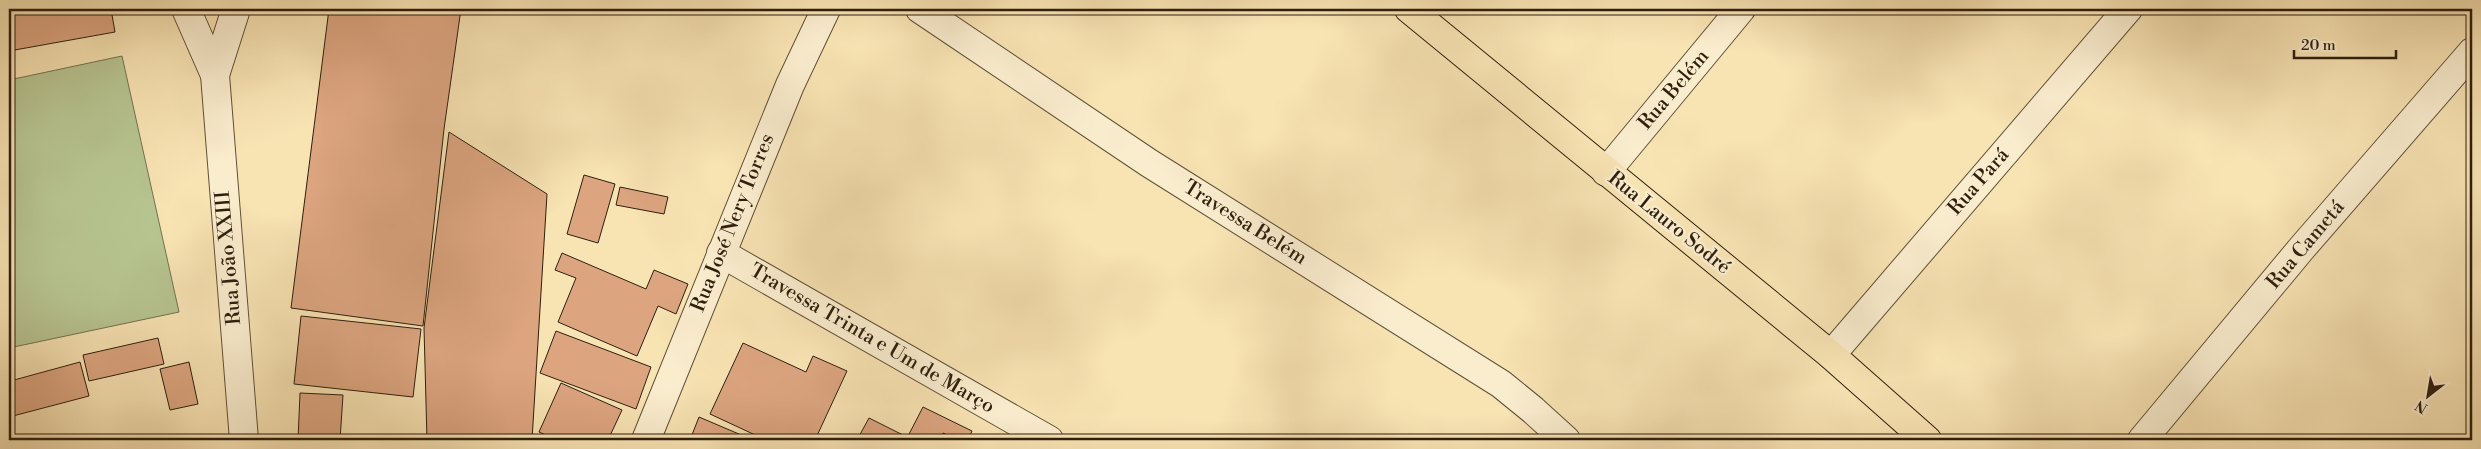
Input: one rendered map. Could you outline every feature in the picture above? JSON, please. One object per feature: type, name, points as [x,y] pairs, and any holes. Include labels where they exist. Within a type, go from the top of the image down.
[{"type":"main road","name":"Rua Lauro Sodré","points":[[1409,9],[1831,355],[1927,440]]},
{"type":"street","name":"Rua João XXIII","points":[[186,9],[215,75],[244,440]]},
{"type":"street","name":"Rua João XXIII","points":[[215,75],[236,9]]},
{"type":"street","name":"Rua José Nery Torres","points":[[646,440],[790,85],[826,9]]},
{"type":"street","name":"Travessa Belém","points":[[920,9],[1149,163],[1501,384],[1566,440]]},
{"type":"street","name":"Rua Belém","points":[[1606,172],[1741,9]]},
{"type":"street","name":"Rua Pará","points":[[1831,355],[2128,9]]},
{"type":"street","name":"Rua Cametá","points":[[2142,440],[2301,250],[2472,52]]},
{"type":"street","name":"Travessa Trinta e Um de Março","points":[[721,252],[1049,440]]},
{"type":"green space","points":[[122,56],[179,312],[9,348],[9,80]]},
{"type":"building","points":[[9,9],[111,9],[115,32],[9,51]]},
{"type":"building","points":[[329,9],[461,9],[444,129],[423,326],[291,308]]},
{"type":"building","points":[[449,132],[547,194],[532,440],[427,440],[424,328]]},
{"type":"building","points":[[584,175],[615,184],[598,243],[567,234]]},
{"type":"building","points":[[620,187],[668,197],[664,214],[616,205]]},
{"type":"building","points":[[562,253],[646,289],[654,270],[688,284],[676,314],[658,306],[637,356],[558,322],[576,278],[555,270]]},
{"type":"building","points":[[301,316],[421,329],[413,397],[294,384]]},
{"type":"building","points":[[556,331],[651,367],[636,409],[540,373]]},
{"type":"building","points":[[158,338],[164,364],[89,381],[83,355]]},
{"type":"building","points":[[743,343],[806,372],[813,356],[847,371],[815,440],[766,440],[710,414]]},
{"type":"building","points":[[80,362],[89,396],[9,417],[9,374],[11,373],[14,380]]},
{"type":"building","points":[[189,362],[198,404],[170,410],[160,369]]},
{"type":"building","points":[[561,383],[622,410],[608,440],[557,440],[539,432]]},
{"type":"building","points":[[300,393],[343,395],[340,440],[298,440]]},
{"type":"building","points":[[923,407],[972,431],[968,440],[958,440],[943,433],[940,440],[906,440]]},
{"type":"building","points":[[699,417],[753,440],[690,440]]},
{"type":"building","points":[[869,418],[905,436],[903,440],[857,440]]}]
